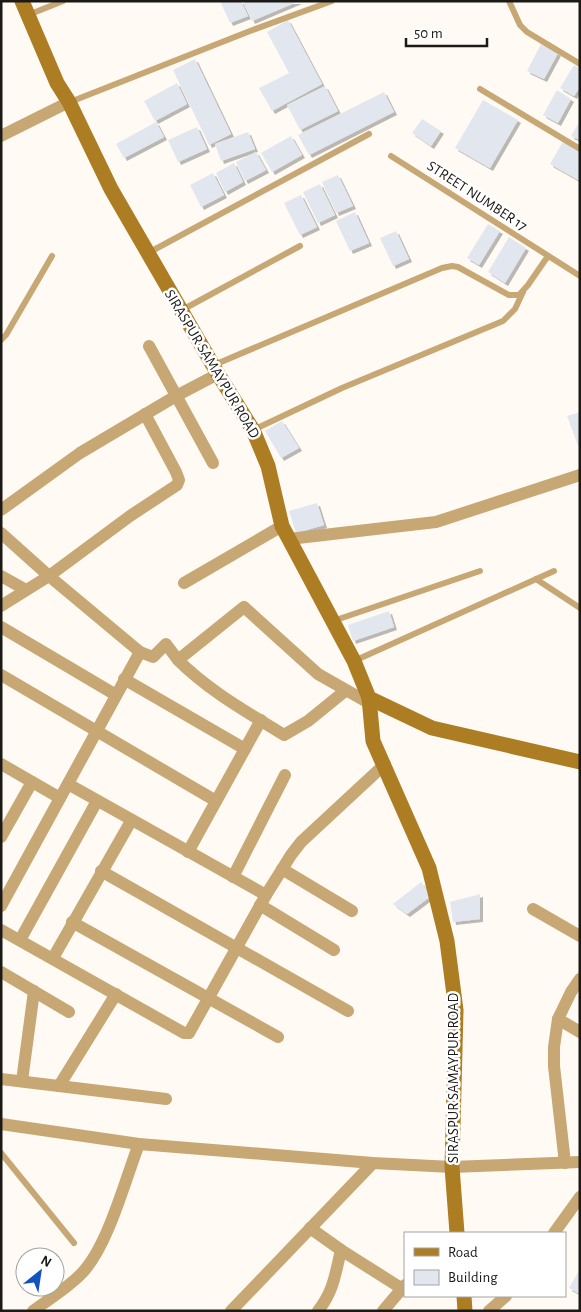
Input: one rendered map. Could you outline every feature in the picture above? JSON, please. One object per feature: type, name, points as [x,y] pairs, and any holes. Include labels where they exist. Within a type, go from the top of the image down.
[{"type":"street","name":"SIRASPUR SAMAYPUR ROAD","points":[[24,8],[110,189],[215,370],[253,430],[268,466],[286,532],[354,661],[369,701],[373,741],[385,764],[429,868],[447,940],[456,1010],[452,1167],[457,1232]]},
{"type":"street","points":[[1,136],[69,102]]},
{"type":"street","points":[[149,346],[213,463]]},
{"type":"street","points":[[1,510],[80,453],[176,396],[215,370]]},
{"type":"street","points":[[1,606],[49,576],[130,516],[177,485],[179,480],[176,472],[145,414]]},
{"type":"street","points":[[184,583],[286,532],[436,522],[580,475]]},
{"type":"street","points":[[1,533],[140,652],[153,657],[166,644],[178,660],[191,672],[225,698],[284,735],[308,721],[345,691]]},
{"type":"street","points":[[1,576],[26,590]]},
{"type":"street","points":[[178,660],[244,607],[318,674],[345,691],[432,728],[580,762]]},
{"type":"street","points":[[1,627],[116,695]]},
{"type":"street","points":[[1,906],[140,652]]},
{"type":"street","points":[[1,675],[216,801]]},
{"type":"street","points":[[124,679],[245,749]]},
{"type":"street","points":[[188,852],[261,720]]},
{"type":"street","points":[[1,764],[60,798]]},
{"type":"street","points":[[1,930],[187,1034],[191,1031],[282,869],[302,842],[385,764]]},
{"type":"street","points":[[233,877],[285,775]]},
{"type":"street","points":[[1,837],[32,782]]},
{"type":"street","points":[[68,784],[233,877],[334,950]]},
{"type":"street","points":[[20,940],[97,801]]},
{"type":"street","points":[[52,958],[131,821]]},
{"type":"street","points":[[282,869],[352,911]]},
{"type":"street","points":[[101,871],[348,1011]]},
{"type":"street","points":[[533,909],[580,936]]},
{"type":"street","points":[[72,922],[278,1037]]},
{"type":"street","points":[[1,972],[70,1012]]},
{"type":"street","points":[[565,1163],[554,1066],[554,1047],[558,1020],[579,981]]},
{"type":"street","points":[[22,1081],[34,991]]},
{"type":"street","points":[[59,1086],[116,994]]},
{"type":"street","points":[[558,1020],[580,1032]]},
{"type":"street","points":[[1,1079],[166,1099]]},
{"type":"street","points":[[1,1124],[139,1144],[373,1163],[452,1167],[580,1162]]},
{"type":"street","points":[[33,1311],[69,1284],[88,1266],[100,1245],[139,1144]]},
{"type":"street","points":[[231,1311],[373,1163]]},
{"type":"street","points":[[555,1232],[580,1196]]},
{"type":"street","points":[[310,1228],[341,1250],[403,1287],[383,1311]]},
{"type":"street","points":[[318,1311],[333,1287],[341,1250]]},
{"type":"street","points":[[464,1297],[465,1311]]},
{"type":"street","points":[[489,1311],[505,1297]]},
{"type":"lane","points":[[24,8],[63,1]]},
{"type":"lane","points":[[69,102],[332,1]]},
{"type":"lane","points":[[509,1],[520,25],[527,32],[580,64]]},
{"type":"lane","points":[[480,89],[580,149]]},
{"type":"lane","points":[[147,253],[369,134]]},
{"type":"lane","name":"STREET NUMBER 17","points":[[391,156],[580,276]]},
{"type":"lane","points":[[181,311],[300,246]]},
{"type":"lane","points":[[1,340],[6,335],[52,256]]},
{"type":"lane","points":[[215,370],[442,268],[458,267],[509,295],[519,295],[548,256]]},
{"type":"lane","points":[[253,430],[342,388],[503,321],[515,309],[524,290]]},
{"type":"lane","points":[[333,621],[480,571]]},
{"type":"lane","points":[[354,661],[554,571]]},
{"type":"lane","points":[[536,579],[580,608]]},
{"type":"lane","points":[[1,1153],[74,1243]]},
{"type":"building","points":[[220,1],[241,1],[248,16],[230,23]]},
{"type":"building","points":[[243,1],[299,1],[252,21]]},
{"type":"building","points":[[288,20],[322,84],[272,111],[259,88],[289,73],[267,32]]},
{"type":"building","points":[[541,44],[558,53],[544,79],[527,71]]},
{"type":"building","points":[[195,59],[231,134],[209,145],[173,70]]},
{"type":"building","points":[[574,65],[580,69],[580,87],[574,96],[560,88]]},
{"type":"building","points":[[177,83],[187,104],[155,121],[144,101]]},
{"type":"building","points":[[325,86],[338,111],[300,130],[287,105]]},
{"type":"building","points":[[557,90],[571,99],[558,123],[543,115]]},
{"type":"building","points":[[384,92],[394,112],[309,155],[298,135]]},
{"type":"building","points":[[483,100],[518,120],[490,168],[455,148]]},
{"type":"building","points":[[422,119],[441,131],[431,146],[412,133]]},
{"type":"building","points":[[580,121],[580,140],[571,136]]},
{"type":"building","points":[[156,122],[164,137],[124,158],[116,144]]},
{"type":"building","points":[[197,127],[207,149],[178,162],[168,140]]},
{"type":"building","points":[[248,132],[255,149],[221,161],[215,144]]},
{"type":"building","points":[[291,136],[302,155],[272,172],[261,153]]},
{"type":"building","points":[[564,140],[580,149],[580,181],[550,164]]},
{"type":"building","points":[[256,152],[266,170],[245,181],[236,162]]},
{"type":"building","points":[[234,163],[243,182],[225,192],[216,173]]},
{"type":"building","points":[[213,173],[224,195],[201,207],[190,185]]},
{"type":"building","points":[[338,175],[353,206],[336,213],[322,182]]},
{"type":"building","points":[[320,184],[335,215],[318,223],[303,192]]},
{"type":"building","points":[[301,195],[317,227],[300,235],[284,203]]},
{"type":"building","points":[[355,212],[369,243],[350,251],[336,221]]},
{"type":"building","points":[[488,224],[500,231],[479,265],[467,258]]},
{"type":"building","points":[[396,231],[409,259],[393,266],[380,238]]},
{"type":"building","points":[[509,237],[526,248],[505,283],[488,272]]},
{"type":"building","points":[[580,412],[580,451],[567,416]]},
{"type":"building","points":[[282,421],[299,448],[281,458],[265,431]]},
{"type":"building","points":[[317,503],[324,525],[296,533],[289,511]]},
{"type":"building","points":[[389,611],[394,627],[353,641],[348,625]]},
{"type":"building","points":[[421,882],[431,896],[407,914],[393,904]]},
{"type":"building","points":[[480,894],[480,919],[453,922],[450,902]]},
{"type":"building","points":[[580,1269],[580,1294],[569,1288]]}]
